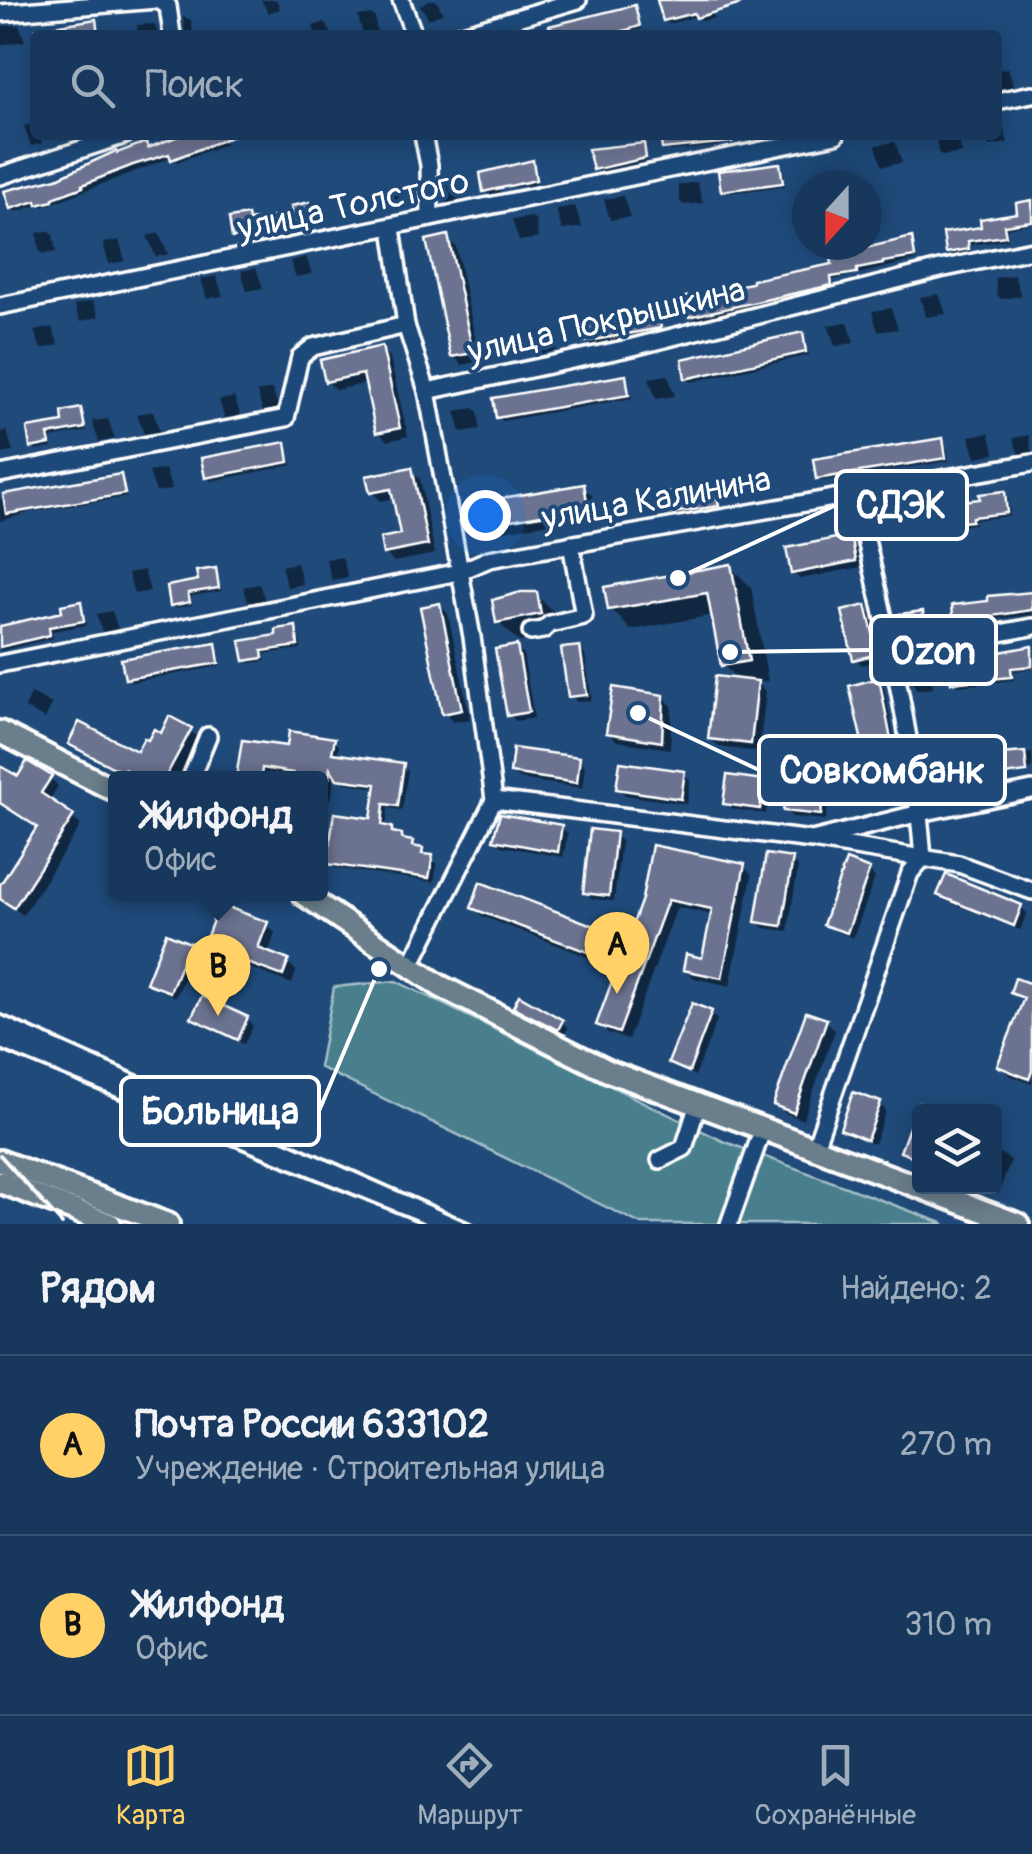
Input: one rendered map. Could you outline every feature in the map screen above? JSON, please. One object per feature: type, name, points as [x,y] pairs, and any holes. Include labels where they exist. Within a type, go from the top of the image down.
[{"type":"main road","points":[[0,732],[108,787]]},
{"type":"main road","points":[[314,901],[410,967],[488,1012],[608,1071],[1018,1224]]},
{"type":"main road","points":[[0,1162],[168,1224]]},
{"type":"main road","points":[[0,1182],[110,1224]]},
{"type":"street","points":[[0,13],[157,0],[168,6],[171,30]]},
{"type":"street","points":[[400,0],[412,30]]},
{"type":"street","points":[[476,30],[578,0]]},
{"type":"street","points":[[1002,101],[1032,94]]},
{"type":"street","points":[[0,176],[111,140]]},
{"type":"street","points":[[424,140],[429,165],[430,218]]},
{"type":"street","name":"улица Толстого","points":[[0,306],[812,140]]},
{"type":"street","points":[[392,228],[406,325],[427,391],[460,572],[494,800],[410,967]]},
{"type":"street","name":"улица Покрышкина","points":[[427,391],[633,347],[1032,250]]},
{"type":"street","points":[[0,474],[286,418],[300,357],[313,347],[406,325]]},
{"type":"street","name":"улица Калинина","points":[[0,664],[460,572],[489,559],[1032,463]]},
{"type":"street","points":[[814,1150],[910,873],[923,858],[920,813],[892,653],[855,493]]},
{"type":"street","points":[[531,632],[584,616],[571,544]]},
{"type":"street","points":[[892,653],[1032,627]]},
{"type":"street","points":[[193,771],[208,736]]},
{"type":"street","points":[[812,840],[1032,790]]},
{"type":"street","points":[[494,800],[812,840],[959,864],[1032,891]]},
{"type":"street","points":[[660,1160],[684,1148],[697,1107]]},
{"type":"street","points":[[729,1224],[762,1131]]},
{"type":"green space","points":[[396,981],[723,1141],[945,1224],[641,1224],[319,1067],[334,987]]},
{"type":"building","points":[[657,0],[741,0],[741,4],[696,18],[694,13],[663,21]]},
{"type":"building","points":[[635,5],[640,26],[627,30],[550,30],[549,26]]},
{"type":"building","points":[[96,19],[97,30],[36,30]]},
{"type":"building","points":[[168,140],[223,140],[171,160],[169,154],[133,165],[53,201],[37,205],[36,201],[10,209],[4,191],[57,178],[146,142],[148,148]]},
{"type":"building","points":[[661,140],[732,142],[662,149]]},
{"type":"building","points":[[644,143],[646,158],[593,170],[588,149]]},
{"type":"building","points":[[533,160],[536,180],[483,192],[480,173]]},
{"type":"building","points":[[780,163],[783,183],[721,191],[718,171]]},
{"type":"building","points":[[1032,200],[1032,221],[1004,225],[1006,236],[968,241],[969,249],[946,253],[943,233],[981,227],[980,219],[1017,213],[1016,203]]},
{"type":"building","points":[[310,202],[314,222],[277,230],[278,234],[232,238],[229,218],[248,215],[249,221],[292,214],[291,206]]},
{"type":"building","points":[[448,235],[473,353],[451,357],[426,240]]},
{"type":"building","points":[[912,237],[915,257],[831,277],[832,285],[689,317],[685,297],[832,264],[832,260],[882,260],[882,244]]},
{"type":"building","points":[[658,309],[661,328],[583,342],[580,322]]},
{"type":"building","points":[[803,332],[806,352],[685,379],[682,359]]},
{"type":"building","points":[[382,346],[400,428],[376,433],[363,374],[325,382],[320,360]]},
{"type":"building","points":[[626,375],[629,395],[496,418],[493,398]]},
{"type":"building","points":[[81,408],[85,428],[48,435],[50,444],[30,448],[27,428],[63,422],[62,412]]},
{"type":"building","points":[[943,438],[946,458],[816,479],[813,459]]},
{"type":"building","points":[[286,442],[289,462],[205,478],[201,458]]},
{"type":"building","points":[[412,467],[428,545],[383,554],[380,538],[400,534],[391,489],[370,493],[366,476]]},
{"type":"building","points":[[121,474],[125,494],[6,514],[3,494]]},
{"type":"building","points":[[584,484],[588,507],[471,527],[467,504]]},
{"type":"building","points":[[715,486],[719,506],[666,514],[662,494]]},
{"type":"building","points":[[1005,491],[1007,513],[972,517],[972,521],[935,525],[936,528],[876,534],[874,514],[946,506],[945,503],[980,499],[979,494]]},
{"type":"building","points":[[851,535],[856,561],[791,574],[786,548]]},
{"type":"building","points":[[731,564],[749,661],[721,666],[707,593],[608,610],[604,587]]},
{"type":"building","points":[[216,568],[219,588],[188,593],[190,602],[170,606],[167,586],[198,580],[196,571]]},
{"type":"building","points":[[537,592],[541,614],[496,623],[492,600]]},
{"type":"building","points":[[1032,592],[1032,610],[978,618],[979,623],[954,626],[952,605],[988,601],[988,596]]},
{"type":"building","points":[[81,601],[84,621],[49,627],[50,635],[0,647],[0,626],[62,612],[61,605]]},
{"type":"building","points":[[440,603],[462,710],[442,714],[420,607]]},
{"type":"building","points":[[866,605],[878,654],[853,660],[842,611]]},
{"type":"building","points":[[923,611],[925,631],[901,634],[899,614]]},
{"type":"building","points":[[296,626],[298,646],[262,651],[263,658],[244,661],[240,641],[276,635],[276,629]]},
{"type":"building","points":[[216,643],[219,663],[125,679],[121,659]]},
{"type":"building","points":[[517,645],[529,712],[507,716],[495,649]]},
{"type":"building","points":[[580,646],[587,695],[568,697],[561,648]]},
{"type":"building","points":[[1032,646],[1032,666],[1011,668],[1012,677],[951,683],[949,663],[990,658],[989,654]]},
{"type":"building","points":[[715,676],[758,681],[751,744],[708,739]]},
{"type":"building","points":[[879,678],[902,796],[876,802],[849,686]]},
{"type":"building","points":[[613,687],[664,695],[662,742],[606,733]]},
{"type":"building","points":[[169,716],[192,728],[169,771],[120,771],[68,744],[79,722],[137,751],[154,729],[161,733]]},
{"type":"building","points":[[289,731],[335,738],[332,753],[404,763],[398,806],[384,804],[382,825],[402,834],[402,839],[413,841],[412,846],[423,848],[422,854],[433,855],[429,878],[328,864],[334,813],[371,818],[376,784],[337,779],[330,768],[329,778],[328,771],[237,771],[242,740],[287,746]]},
{"type":"building","points":[[513,748],[580,757],[577,783],[510,773]]},
{"type":"building","points":[[1025,752],[1027,772],[996,776],[997,782],[972,784],[970,764],[1001,761],[1000,754]]},
{"type":"building","points":[[27,761],[52,776],[41,793],[74,815],[14,908],[0,899],[0,885],[37,827],[0,803],[0,766],[18,776]]},
{"type":"building","points":[[620,762],[685,771],[681,799],[616,789]]},
{"type":"building","points":[[950,767],[952,788],[928,790],[925,770]]},
{"type":"building","points":[[727,775],[764,780],[760,809],[723,804]]},
{"type":"building","points":[[786,782],[824,786],[821,815],[783,811]]},
{"type":"building","points":[[500,814],[562,825],[558,852],[493,840]]},
{"type":"building","points":[[590,829],[616,832],[609,896],[583,893]]},
{"type":"building","points":[[652,845],[745,864],[722,978],[683,970],[686,954],[702,958],[712,909],[668,900],[619,1033],[596,1025],[642,899]]},
{"type":"building","points":[[766,854],[793,858],[782,926],[755,922]]},
{"type":"building","points":[[846,860],[870,869],[847,933],[823,925]]},
{"type":"building","points":[[946,874],[1022,905],[1014,926],[937,895]]},
{"type":"building","points":[[480,882],[600,928],[590,953],[471,908]]},
{"type":"building","points":[[219,904],[268,922],[258,948],[289,960],[283,976],[203,947]]},
{"type":"building","points":[[166,933],[190,943],[170,992],[146,983]]},
{"type":"building","points":[[1015,978],[1029,983],[1032,979],[1029,1079],[997,1066],[1024,998],[1010,993]]},
{"type":"building","points":[[519,995],[563,1020],[558,1030],[513,1007]]},
{"type":"building","points":[[202,996],[248,1017],[238,1040],[191,1018]]},
{"type":"building","points":[[692,1003],[712,1011],[689,1072],[668,1063]]},
{"type":"building","points":[[806,1012],[827,1019],[794,1113],[773,1105]]},
{"type":"building","points":[[853,1092],[881,1102],[867,1140],[840,1129]]},
{"type":"building","points":[[912,1119],[912,1156],[900,1152]]},
{"type":"railway","points":[[0,1014],[473,1224]]},
{"type":"railway","points":[[0,1050],[425,1224]]},
{"type":"railway","points":[[0,1155],[62,1224]]},
{"type":"place","name":"СДЭК","points":[[678,578]]},
{"type":"place","name":"Ozon","points":[[730,652]]},
{"type":"place","name":"Совкомбанк","points":[[638,713]]},
{"type":"place","name":"Больница","points":[[379,969]]},
{"type":"place","name":"Почта России 633102","points":[[617,994]]},
{"type":"place","name":"Жилфонд","points":[[218,1016]]}]
